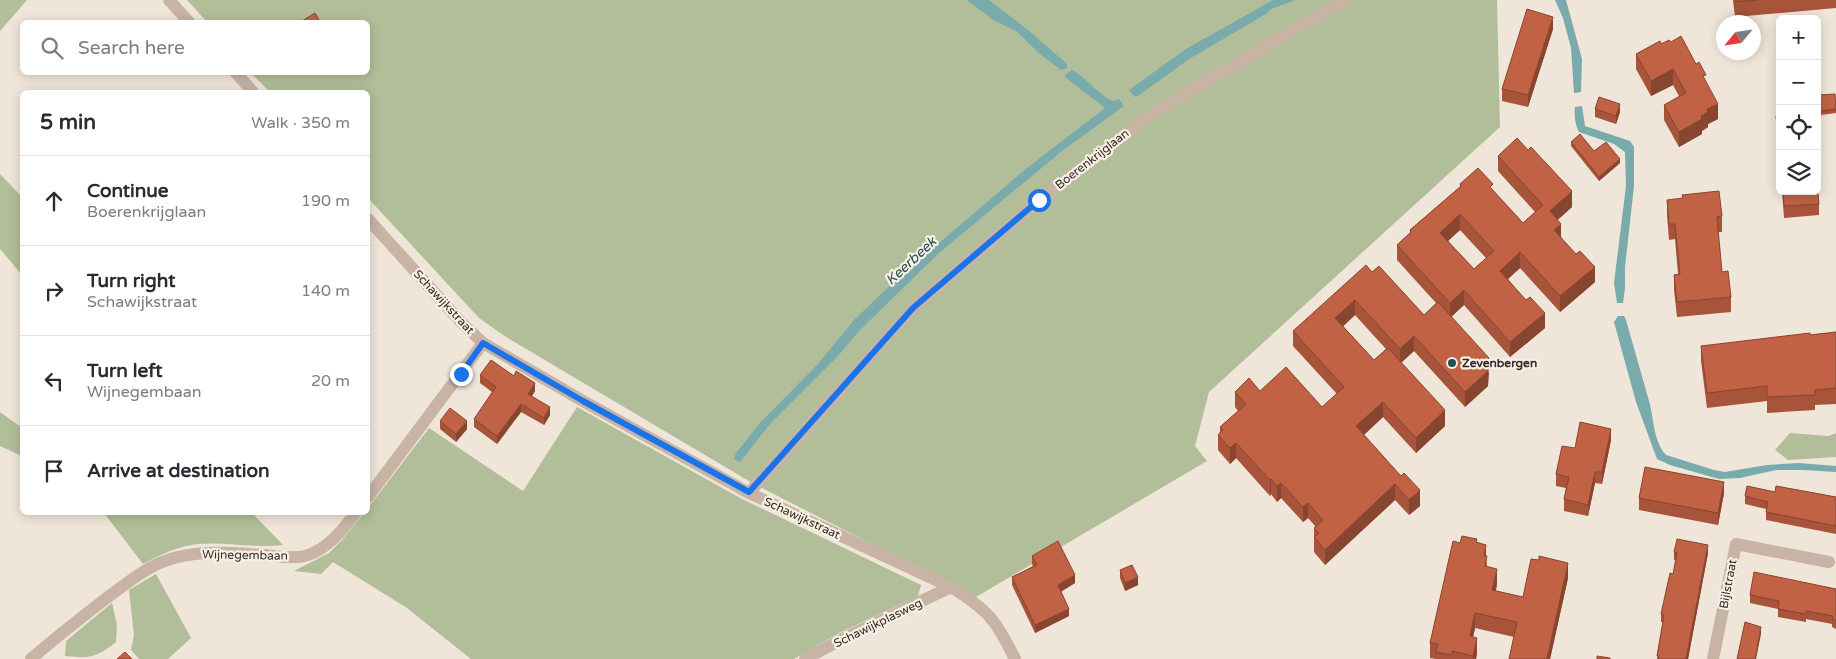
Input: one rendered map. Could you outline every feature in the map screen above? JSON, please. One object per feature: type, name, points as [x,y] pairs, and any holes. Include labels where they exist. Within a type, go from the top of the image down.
[{"type":"street","points":[[169,0],[187,20]]},
{"type":"street","name":"Boerenkrijglaan","points":[[749,492],[913,308],[1039,200],[1148,116],[1345,0]]},
{"type":"street","points":[[238,75],[251,90]]},
{"type":"street","name":"Schawijkstraat","points":[[370,221],[461,322],[483,343],[583,401],[749,492],[951,587],[976,602],[994,620],[1015,659]]},
{"type":"street","points":[[370,494],[483,343]]},
{"type":"street","name":"Wijnegembaan","points":[[31,659],[123,586],[161,562],[186,555],[220,552],[286,557],[305,556],[320,549],[334,539],[354,515]]},
{"type":"street","name":"Bijlstraat","points":[[1713,659],[1736,544],[1829,562]]},
{"type":"street","name":"Schawijkplasweg","points":[[805,659],[848,636],[951,587]]},
{"type":"green space","points":[[0,0],[27,0],[0,31]]},
{"type":"green space","points":[[187,0],[1497,0],[1500,127],[1209,392],[1195,446],[1207,461],[976,597],[754,484],[506,337],[479,318],[370,200],[370,90],[268,90],[253,75],[370,75],[370,20],[205,20]]},
{"type":"green space","points":[[0,174],[20,195],[20,273],[0,249]]},
{"type":"green space","points":[[577,407],[742,499],[921,585],[918,596],[841,632],[794,659],[471,659],[407,608],[333,562],[321,574],[294,571],[329,553],[362,515],[370,515],[370,505],[429,428],[523,491]]},
{"type":"green space","points":[[0,412],[20,427],[20,455],[0,446]]},
{"type":"green space","points":[[1790,433],[1828,436],[1836,433],[1836,457],[1788,460],[1775,450]]},
{"type":"green space","points":[[106,515],[254,515],[283,545],[198,544],[174,550],[143,564]]},
{"type":"green space","points":[[156,574],[191,638],[168,659],[139,659],[131,650],[134,635],[129,590]]},
{"type":"green space","points":[[112,603],[117,625],[116,642],[93,656],[65,656],[66,641]]},
{"type":"water","points":[[967,0],[989,0],[1028,30],[1067,64],[1067,68],[1061,70],[1040,54],[1016,31],[993,20]]},
{"type":"water","points":[[1273,0],[1296,0],[1271,9],[1266,14],[1189,59],[1138,96],[1135,97],[1129,90],[1186,49]]},
{"type":"water","points":[[1555,0],[1566,0],[1582,59],[1581,92],[1574,93],[1571,48],[1563,18]]},
{"type":"water","points":[[1072,70],[1083,77],[1105,97],[1115,101],[1119,99],[1124,106],[1062,151],[939,253],[860,330],[837,357],[770,424],[740,462],[734,459],[736,453],[760,423],[818,364],[855,319],[898,278],[1027,168],[1105,108],[1066,78],[1065,75]]},
{"type":"water","points":[[1582,106],[1585,126],[1630,141],[1634,147],[1634,186],[1623,303],[1617,303],[1614,283],[1626,186],[1625,152],[1614,144],[1579,132],[1575,120],[1575,107]]},
{"type":"water","points":[[1618,316],[1624,316],[1626,320],[1649,401],[1656,436],[1666,455],[1725,472],[1767,465],[1798,463],[1836,466],[1836,472],[1776,470],[1740,478],[1719,479],[1670,465],[1657,459],[1636,402],[1614,322]]},
{"type":"building","points":[[1735,0],[1757,0],[1735,2]]},
{"type":"building","points":[[1527,9],[1553,17],[1528,95],[1502,89]]},
{"type":"building","points":[[315,13],[319,20],[304,20]]},
{"type":"building","points":[[1681,36],[1696,64],[1699,62],[1706,75],[1703,76],[1718,104],[1707,109],[1708,112],[1701,116],[1702,119],[1679,132],[1664,105],[1686,93],[1673,69],[1651,81],[1636,54],[1660,41],[1661,44],[1669,40],[1671,42]]},
{"type":"building","points":[[1835,94],[1836,109],[1821,111],[1821,95]]},
{"type":"building","points":[[1599,97],[1620,104],[1616,116],[1595,109]]},
{"type":"building","points":[[1580,134],[1594,151],[1606,142],[1620,159],[1599,177],[1571,142]]},
{"type":"building","points":[[1517,138],[1528,150],[1531,147],[1572,191],[1550,211],[1561,224],[1554,230],[1576,254],[1580,251],[1595,267],[1560,296],[1520,252],[1500,271],[1526,300],[1530,297],[1545,313],[1510,342],[1464,290],[1450,303],[1397,245],[1411,232],[1410,230],[1461,186],[1460,184],[1478,168],[1493,184],[1490,187],[1523,223],[1543,205],[1498,156]],"holes":[[[1460,214],[1494,251],[1474,269],[1440,233]]]},
{"type":"building","points":[[1719,191],[1722,216],[1717,217],[1722,272],[1728,271],[1731,297],[1677,302],[1674,275],[1680,274],[1675,224],[1669,224],[1667,200],[1683,198],[1682,195]]},
{"type":"building","points":[[1783,195],[1818,195],[1819,204],[1784,206]]},
{"type":"building","points":[[1366,265],[1372,272],[1379,266],[1424,315],[1438,302],[1489,358],[1482,364],[1488,371],[1465,392],[1414,336],[1400,349],[1355,300],[1335,318],[1374,360],[1388,348],[1445,410],[1416,438],[1383,402],[1356,426],[1401,476],[1404,473],[1420,490],[1409,500],[1395,484],[1325,550],[1314,537],[1319,533],[1314,528],[1323,520],[1308,503],[1303,507],[1281,483],[1277,486],[1270,480],[1236,443],[1230,448],[1218,435],[1223,430],[1220,427],[1246,404],[1235,392],[1249,378],[1260,391],[1286,367],[1322,407],[1344,387],[1293,331]]},
{"type":"building","points":[[1836,332],[1836,388],[1815,390],[1815,395],[1767,397],[1767,386],[1707,393],[1701,346],[1810,333],[1810,335]]},
{"type":"building","points":[[491,360],[514,376],[516,371],[535,383],[528,394],[550,407],[544,418],[521,404],[497,436],[474,419],[496,387],[480,375]]},
{"type":"building","points":[[450,408],[467,421],[456,434],[440,421]]},
{"type":"building","points":[[1580,422],[1611,429],[1602,472],[1595,472],[1588,505],[1564,499],[1569,477],[1556,474],[1562,446],[1575,448]]},
{"type":"building","points":[[1645,467],[1724,482],[1718,513],[1639,498]]},
{"type":"building","points":[[1747,486],[1775,492],[1776,486],[1836,497],[1836,526],[1766,512],[1768,502],[1745,496]]},
{"type":"building","points":[[1462,536],[1477,539],[1476,542],[1486,545],[1484,556],[1487,556],[1485,566],[1497,569],[1492,590],[1523,597],[1531,559],[1539,560],[1539,556],[1568,563],[1547,659],[1509,659],[1517,622],[1475,613],[1470,636],[1477,638],[1473,656],[1452,651],[1452,655],[1436,652],[1438,644],[1430,643],[1453,541],[1460,543]]},
{"type":"building","points":[[1677,539],[1708,545],[1686,659],[1658,659],[1664,615],[1661,614],[1670,573],[1673,574],[1677,553],[1674,552]]},
{"type":"building","points":[[1058,541],[1075,575],[1058,585],[1069,609],[1035,625],[1012,577],[1037,565],[1032,556]]},
{"type":"building","points":[[1132,565],[1138,577],[1125,583],[1120,570]]},
{"type":"building","points":[[1754,572],[1836,589],[1836,621],[1832,619],[1833,616],[1806,611],[1806,614],[1778,609],[1779,601],[1750,595]]},
{"type":"building","points":[[1745,622],[1761,627],[1755,659],[1737,659]]},
{"type":"building","points":[[125,652],[132,659],[117,659]]},
{"type":"building","points":[[1597,656],[1610,658],[1610,659],[1597,659]]},
{"type":"place","name":"Zevenbergen","points":[[1452,363]]},
{"type":"route","points":[[461,374],[483,343],[583,401],[749,492],[913,308],[1039,200]]},
{"type":"water label","name":"Keerbeek","points":[[911,261]]}]
